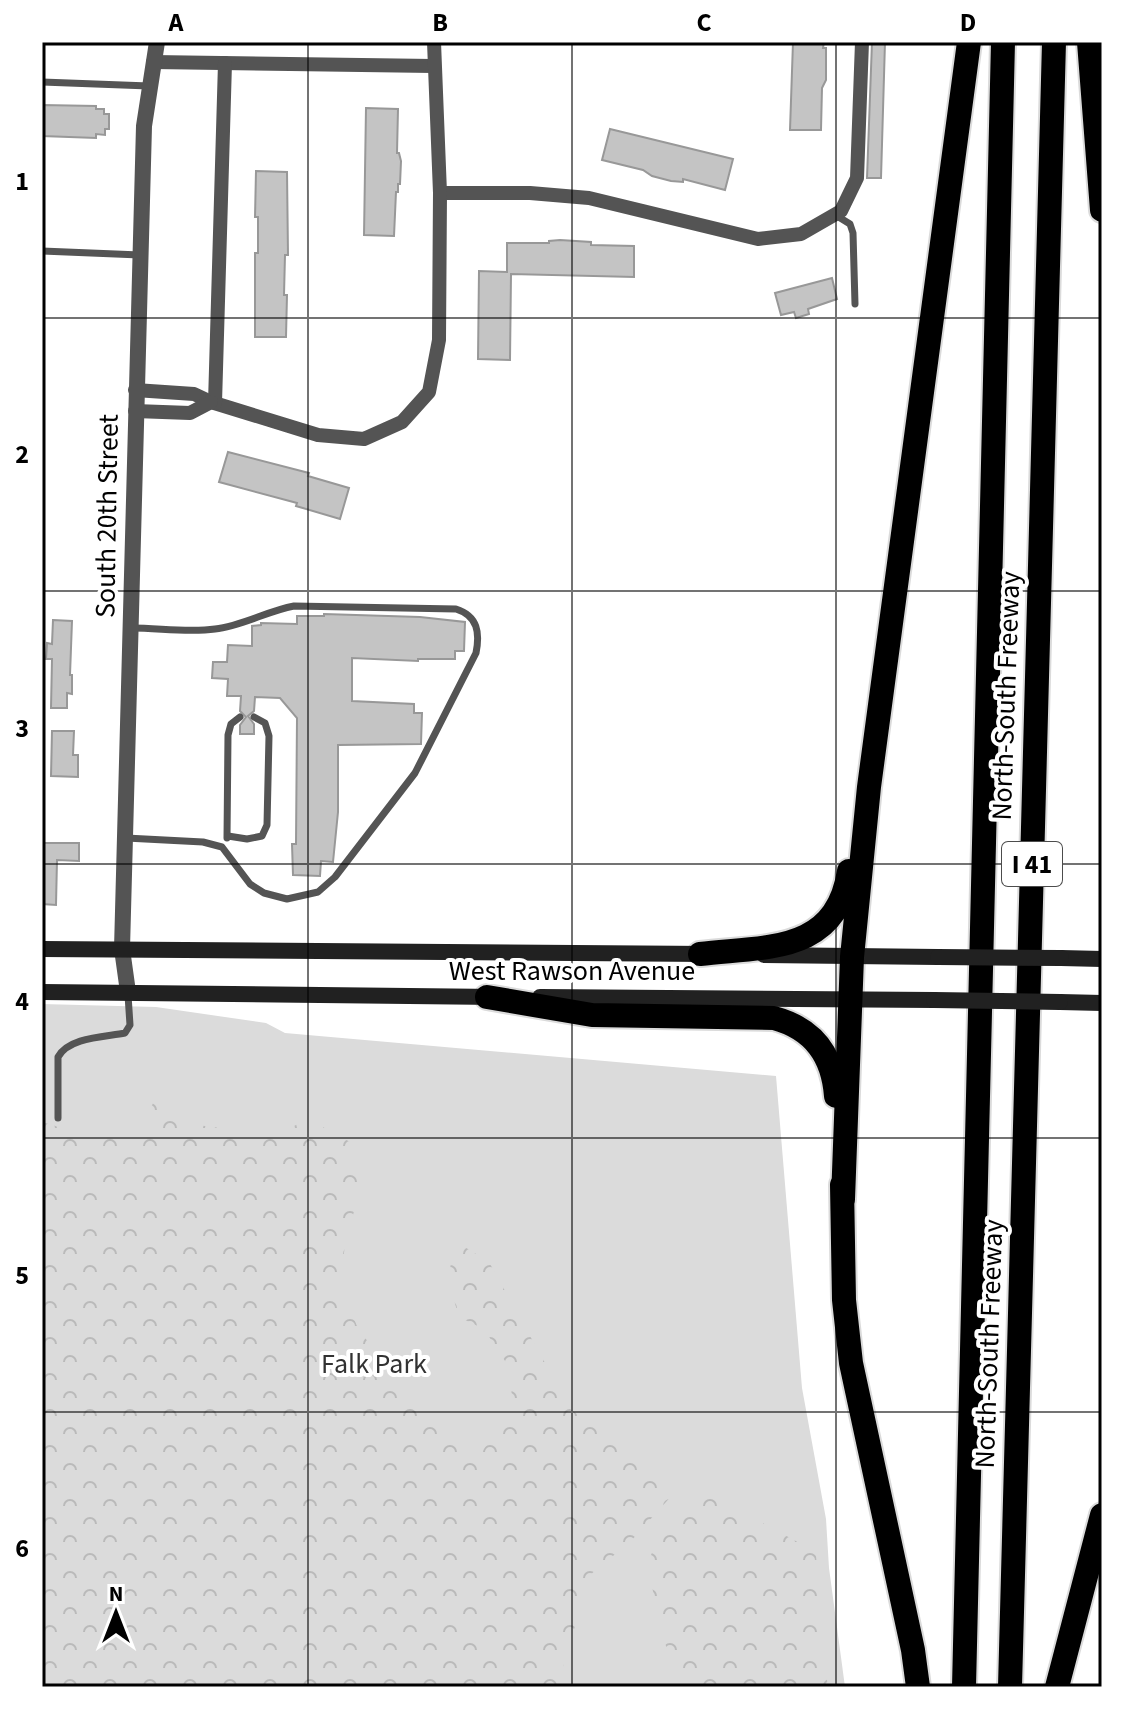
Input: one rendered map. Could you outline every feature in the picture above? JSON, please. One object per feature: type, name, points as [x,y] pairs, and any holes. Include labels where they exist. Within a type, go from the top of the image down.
[{"type":"highway","points":[[918,1687],[913,1650],[851,1363],[844,1300],[843,1199],[849,999],[869,787],[969,42]]},
{"type":"highway","name":"North-South Freeway","points":[[964,1687],[1003,42]]},
{"type":"highway","name":"North-South Freeway","points":[[1010,1687],[1054,42]]},
{"type":"highway","points":[[1089,42],[1102,210]]},
{"type":"highway","points":[[700,954],[774,945],[812,934],[824,926],[843,898],[856,831],[869,787]]},
{"type":"highway","points":[[487,997],[592,1015],[774,1018],[796,1026],[824,1050],[834,1076],[843,1199]]},
{"type":"highway","points":[[1057,1687],[1102,1515]]},
{"type":"main road","name":"West Rawson Avenue","points":[[42,949],[1102,959]]},
{"type":"main road","name":"West Rawson Avenue","points":[[42,992],[1102,1003]]},
{"type":"street","name":"South 20th Street","points":[[128,992],[122,949],[135,390],[144,126],[157,42]]},
{"type":"street","points":[[135,390],[194,394],[213,403],[318,435],[364,439],[402,422],[429,392],[439,340],[440,193],[434,42]]},
{"type":"street","points":[[440,193],[530,193],[589,198],[758,239],[801,234],[841,211],[857,178],[862,42]]},
{"type":"street","points":[[153,62],[433,66]]},
{"type":"street","points":[[213,403],[225,63]]},
{"type":"street","points":[[135,411],[190,413],[213,403]]},
{"type":"lane","points":[[42,82],[149,86]]},
{"type":"lane","points":[[835,215],[850,224],[853,233],[855,304]]},
{"type":"lane","points":[[42,251],[140,255]]},
{"type":"lane","points":[[125,838],[203,842],[222,847],[250,884],[264,893],[287,899],[318,892],[327,885],[415,773],[476,653],[479,637],[476,623],[467,612],[456,609],[294,606],[215,629],[130,627]]},
{"type":"lane","points":[[222,847],[228,836],[228,735],[231,724],[240,717]]},
{"type":"lane","points":[[228,836],[247,839],[262,836],[267,825],[269,736],[265,723],[254,717]]},
{"type":"lane","points":[[58,1118],[58,1057],[62,1050],[74,1044],[125,1033],[130,1025],[128,992]]},
{"type":"green space","name":"Falk Park","points":[[42,1004],[156,1007],[266,1023],[285,1033],[776,1076],[802,1388],[826,1519],[829,1568],[845,1687],[42,1687]]},
{"type":"green space","points":[[154,1101],[175,1122],[220,1128],[262,1142],[308,1119],[352,1143],[360,1189],[345,1245],[340,1283],[347,1302],[391,1386],[477,1459],[513,1407],[509,1367],[484,1329],[459,1317],[448,1280],[455,1241],[489,1262],[571,1410],[683,1483],[631,1541],[590,1575],[557,1687],[42,1687],[42,1122],[82,1134],[140,1131]]},
{"type":"green space","points":[[695,1491],[724,1502],[816,1552],[820,1632],[828,1687],[683,1687],[670,1663],[647,1566],[658,1536]]},
{"type":"building","points":[[793,42],[824,42],[823,48],[826,48],[821,130],[790,130]]},
{"type":"building","points":[[872,42],[885,42],[881,178],[867,178]]},
{"type":"building","points":[[42,105],[96,106],[96,109],[104,109],[104,114],[109,114],[109,129],[105,129],[105,135],[96,134],[96,138],[42,136]]},
{"type":"building","points":[[366,108],[398,109],[397,153],[401,161],[394,236],[364,235]]},
{"type":"building","points":[[610,129],[733,159],[725,190],[683,179],[683,182],[671,181],[602,160]]},
{"type":"building","points":[[256,171],[287,172],[286,337],[255,337],[255,253],[258,253]]},
{"type":"building","points":[[591,242],[591,245],[634,246],[634,277],[511,274],[510,360],[478,359],[479,271],[507,272],[507,243]]},
{"type":"building","points":[[832,278],[837,299],[808,309],[809,314],[796,318],[794,312],[781,315],[775,293]]},
{"type":"building","points":[[228,452],[309,473],[308,476],[349,488],[340,519],[296,506],[297,503],[219,482]]},
{"type":"building","points":[[297,616],[420,617],[465,622],[464,651],[455,651],[455,659],[352,658],[352,701],[414,704],[414,713],[422,713],[421,744],[338,745],[338,812],[333,862],[321,861],[320,876],[293,875],[297,718],[280,698],[255,697],[254,711],[248,716],[254,724],[254,734],[240,734],[240,725],[246,717],[240,711],[241,696],[227,696],[228,679],[212,678],[213,662],[227,662],[228,645],[252,646],[252,626],[261,623],[297,624]]},
{"type":"building","points":[[53,620],[72,621],[72,694],[67,693],[67,708],[51,708],[52,659],[46,659],[47,643],[52,644]]},
{"type":"building","points":[[52,731],[74,731],[73,755],[78,755],[78,777],[51,776]]},
{"type":"building","points":[[42,843],[79,843],[79,861],[57,860],[56,905],[42,904]]}]
